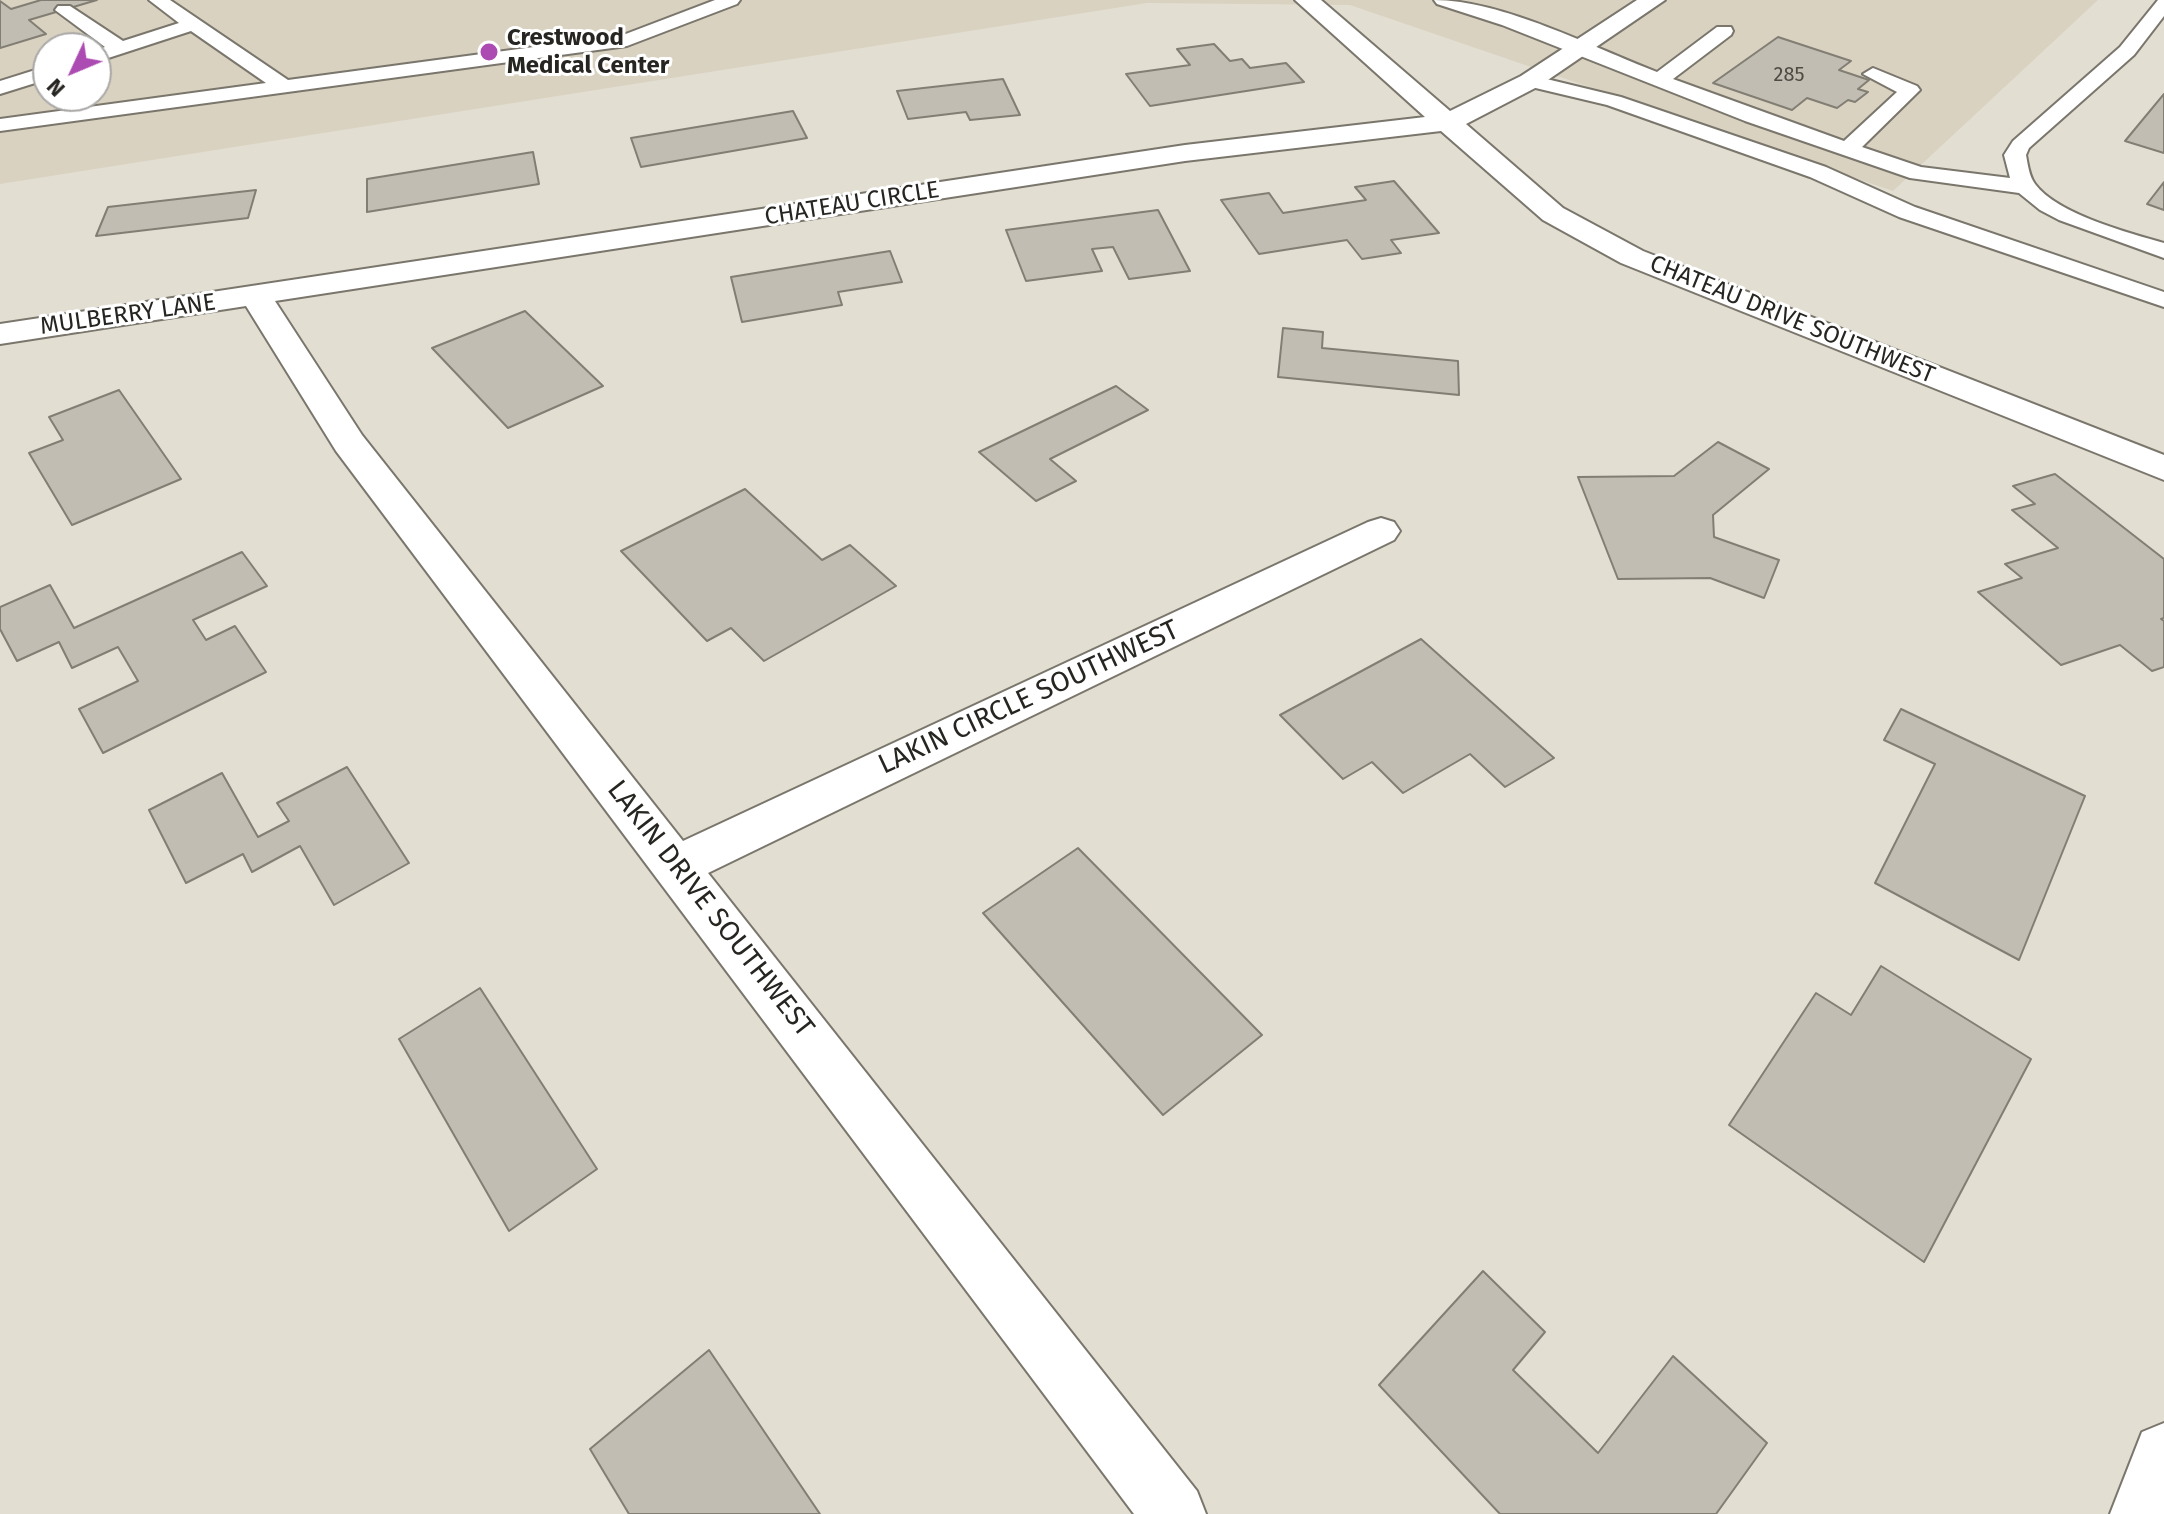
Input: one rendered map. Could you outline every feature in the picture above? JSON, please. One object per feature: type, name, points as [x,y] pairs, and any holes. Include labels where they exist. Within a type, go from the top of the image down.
[{"type":"street","name":"CHATEAU DRIVE SOUTHWEST","points":[[1307,0],[1553,214],[1632,257],[2164,468]]},
{"type":"street","points":[[1449,122],[1530,81],[1653,0]]},
{"type":"street","name":"CHATEAU CIRCLE","points":[[256,296],[1185,153],[1449,122]]},
{"type":"street","name":"MULBERRY LANE","points":[[0,334],[256,296]]},
{"type":"street","name":"LAKIN DRIVE SOUTHWEST","points":[[256,296],[349,443],[1174,1514]]},
{"type":"street","name":"LAKIN CIRCLE SOUTHWEST","points":[[677,866],[1381,531]]},
{"type":"street","points":[[2142,1514],[2164,1454]]},
{"type":"lane","points":[[158,0],[283,86]]},
{"type":"lane","points":[[0,125],[627,40],[731,0]]},
{"type":"lane","points":[[1443,0],[1509,21],[1658,81],[1918,173],[2025,187],[2054,208],[2103,231],[2164,251]]},
{"type":"lane","points":[[2025,187],[2015,155],[2020,145],[2127,51],[2164,4]]},
{"type":"lane","points":[[64,10],[120,48]]},
{"type":"lane","points":[[112,51],[194,24]]},
{"type":"lane","points":[[1658,81],[1724,31]]},
{"type":"lane","points":[[1848,149],[1910,90],[1873,74]]},
{"type":"lane","points":[[0,88],[32,77]]},
{"type":"lane","points":[[1530,81],[1614,101],[1818,172],[1907,212],[2164,300]]},
{"type":"shaded area","points":[[0,0],[2098,0],[1893,191],[1350,5],[1147,3],[0,184]]},
{"type":"building","points":[[41,0],[97,0],[29,20],[44,32],[32,32],[32,38],[0,48],[0,1],[11,9]]},
{"type":"building","points":[[1778,37],[1851,61],[1839,70],[1869,80],[1858,89],[1868,92],[1855,102],[1848,100],[1837,108],[1807,98],[1792,110],[1713,83]]},
{"type":"building","points":[[1214,44],[1230,61],[1242,59],[1250,68],[1286,63],[1304,82],[1150,106],[1126,74],[1190,65],[1177,49]]},
{"type":"building","points":[[1003,79],[1020,115],[970,120],[966,112],[908,119],[897,91]]},
{"type":"building","points":[[2164,94],[2164,153],[2125,141]]},
{"type":"building","points":[[793,111],[807,138],[641,167],[631,138]]},
{"type":"building","points":[[533,152],[539,184],[367,212],[367,179]]},
{"type":"building","points":[[1394,181],[1439,233],[1391,240],[1401,253],[1362,259],[1347,240],[1259,254],[1221,200],[1269,193],[1283,213],[1366,200],[1355,187]]},
{"type":"building","points":[[2164,182],[2164,210],[2147,204]]},
{"type":"building","points":[[256,190],[248,218],[96,236],[108,207]]},
{"type":"building","points":[[1158,210],[1190,271],[1129,279],[1113,247],[1092,249],[1102,271],[1026,281],[1006,230]]},
{"type":"building","points":[[890,251],[902,282],[838,292],[842,305],[742,322],[731,277]]},
{"type":"building","points":[[525,311],[603,386],[508,428],[432,348]]},
{"type":"building","points":[[1283,328],[1323,332],[1322,348],[1458,361],[1459,395],[1278,377]]},
{"type":"building","points":[[1116,386],[1148,410],[1050,459],[1076,481],[1036,501],[979,452]]},
{"type":"building","points":[[119,390],[181,479],[72,525],[29,453],[63,440],[49,417]]},
{"type":"building","points":[[1718,442],[1769,469],[1713,515],[1714,537],[1779,560],[1764,598],[1710,578],[1618,579],[1578,477],[1674,476]]},
{"type":"building","points":[[2055,474],[2164,559],[2164,618],[2161,619],[2164,621],[2164,667],[2152,671],[2120,645],[2061,665],[1978,592],[2022,578],[2005,564],[2058,548],[2012,510],[2035,504],[2013,486]]},
{"type":"building","points":[[745,489],[822,560],[850,545],[896,586],[764,661],[731,628],[707,641],[621,551]]},
{"type":"building","points":[[242,552],[267,586],[193,620],[206,640],[235,626],[266,672],[103,753],[79,709],[138,681],[118,647],[72,668],[59,642],[17,661],[0,629],[0,607],[50,585],[74,628]]},
{"type":"building","points":[[1421,639],[1554,758],[1505,787],[1470,754],[1403,793],[1372,762],[1343,779],[1280,715]]},
{"type":"building","points":[[1901,709],[2085,796],[2019,960],[1875,883],[1935,764],[1884,740]]},
{"type":"building","points":[[347,767],[409,863],[334,905],[300,846],[252,872],[243,854],[186,883],[149,810],[222,773],[258,837],[289,821],[277,803]]},
{"type":"building","points":[[1078,848],[1262,1035],[1163,1115],[983,913]]},
{"type":"building","points":[[1881,966],[2031,1059],[1924,1262],[1729,1125],[1816,993],[1851,1015]]},
{"type":"building","points":[[480,988],[597,1169],[509,1231],[399,1039]]},
{"type":"building","points":[[1483,1271],[1545,1332],[1513,1370],[1598,1453],[1673,1356],[1767,1443],[1716,1514],[1500,1514],[1379,1385]]},
{"type":"building","points":[[709,1350],[820,1514],[629,1514],[590,1449]]},
{"type":"place","name":"Crestwood Medical Center","points":[[489,52]]}]
